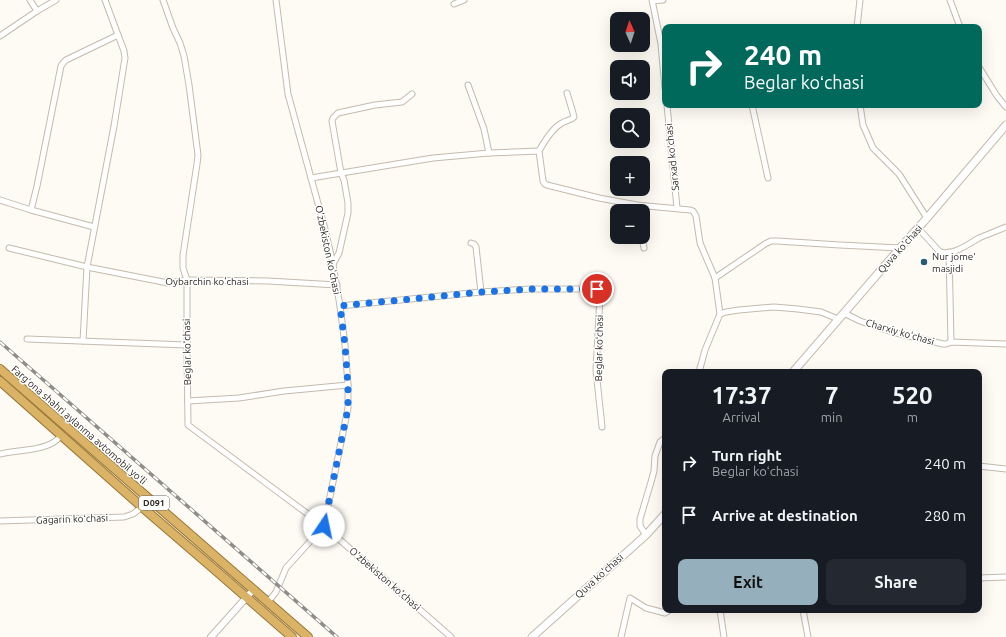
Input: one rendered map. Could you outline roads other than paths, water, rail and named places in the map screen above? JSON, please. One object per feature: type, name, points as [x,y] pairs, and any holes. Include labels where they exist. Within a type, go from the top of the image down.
[{"type":"highway","name":"Fargʻona shahri aylanma avtomobil yoʻli","points":[[0,369],[308,637]]},
{"type":"highway","name":"Fargʻona shahri aylanma avtomobil yoʻli","points":[[0,382],[292,637]]},
{"type":"main road","name":"Quva ko'chasi","points":[[796,369],[1006,125]]},
{"type":"main road","name":"Quva ko'chasi","points":[[532,637],[646,535],[662,517]]},
{"type":"street","points":[[30,0],[37,11]]},
{"type":"street","points":[[0,36],[56,0]]},
{"type":"street","points":[[83,342],[87,267],[114,126],[125,58],[124,51],[105,0]]},
{"type":"street","name":"Beglar koʻchasi","points":[[163,0],[184,56],[198,155],[182,255],[183,268],[187,280],[186,345],[188,425],[324,526]]},
{"type":"street","name":"O'zbekiston ko'chasi","points":[[276,0],[288,94],[325,229],[333,264],[345,345],[348,408],[324,526],[451,637]]},
{"type":"street","points":[[454,4],[464,0]]},
{"type":"street","points":[[662,40],[652,1],[663,0]]},
{"type":"street","points":[[857,24],[860,0]]},
{"type":"street","points":[[950,0],[959,24]]},
{"type":"street","points":[[30,210],[37,186],[60,66],[66,60],[118,35]]},
{"type":"street","points":[[982,72],[997,96],[1006,107]]},
{"type":"street","points":[[468,85],[484,129],[489,153]]},
{"type":"street","points":[[333,264],[340,253],[348,213],[348,203],[344,180],[341,173],[332,121],[334,115],[375,105],[402,102],[412,94]]},
{"type":"street","points":[[567,94],[574,118],[561,123],[544,142],[539,151],[543,183],[622,204]]},
{"type":"street","name":"Sarxad koʻchasi","points":[[667,108],[677,208]]},
{"type":"street","points":[[753,108],[768,178]]},
{"type":"street","points":[[860,108],[863,125],[873,148],[899,174],[927,218]]},
{"type":"street","points":[[311,178],[433,158],[489,153],[539,151]]},
{"type":"street","points":[[0,200],[30,210],[94,227]]},
{"type":"street","points":[[650,208],[677,208],[690,210],[695,213],[700,243],[715,278],[720,314],[705,350],[700,369]]},
{"type":"street","points":[[918,228],[939,251],[943,253],[964,247],[980,238],[1006,227]]},
{"type":"street","points":[[715,278],[765,244],[777,240],[900,248]]},
{"type":"street","points":[[471,242],[476,247],[481,292]]},
{"type":"street","points":[[643,244],[644,248]]},
{"type":"street","name":"Oybarchin koʻchasi","points":[[9,248],[87,267],[168,283],[187,280],[268,281],[337,285]]},
{"type":"street","points":[[949,252],[951,342]]},
{"type":"street","name":"Beglar koʻchasi","points":[[340,306],[481,292],[530,289],[597,289],[600,296],[596,370],[602,427]]},
{"type":"street","points":[[720,314],[739,310],[774,308],[798,309],[821,312],[838,319]]},
{"type":"street","name":"Charxiy koʻchasi","points":[[844,313],[860,321],[892,332],[943,344],[951,342],[1006,344]]},
{"type":"street","points":[[27,339],[186,345]]},
{"type":"street","points":[[188,401],[239,398],[284,391],[348,386]]},
{"type":"street","points":[[0,454],[10,451],[46,446],[61,436]]},
{"type":"street","points":[[646,535],[640,526],[640,519],[652,476],[655,456],[662,440]]},
{"type":"street","points":[[982,466],[1006,469]]},
{"type":"street","name":"Gagarin koʻchasi","points":[[0,521],[124,517],[133,514],[142,507]]},
{"type":"street","points":[[268,602],[276,592],[286,568],[324,526]]},
{"type":"street","points":[[982,578],[1006,577]]},
{"type":"street","points":[[211,637],[254,589]]},
{"type":"street","points":[[621,637],[630,598],[646,608],[662,612]]},
{"type":"street","points":[[720,613],[724,637]]},
{"type":"street","points":[[804,613],[808,637]]},
{"type":"railway","points":[[0,342],[337,637]]},
{"type":"place","name":"Nur jome' masjidi","points":[[924,262]]}]
